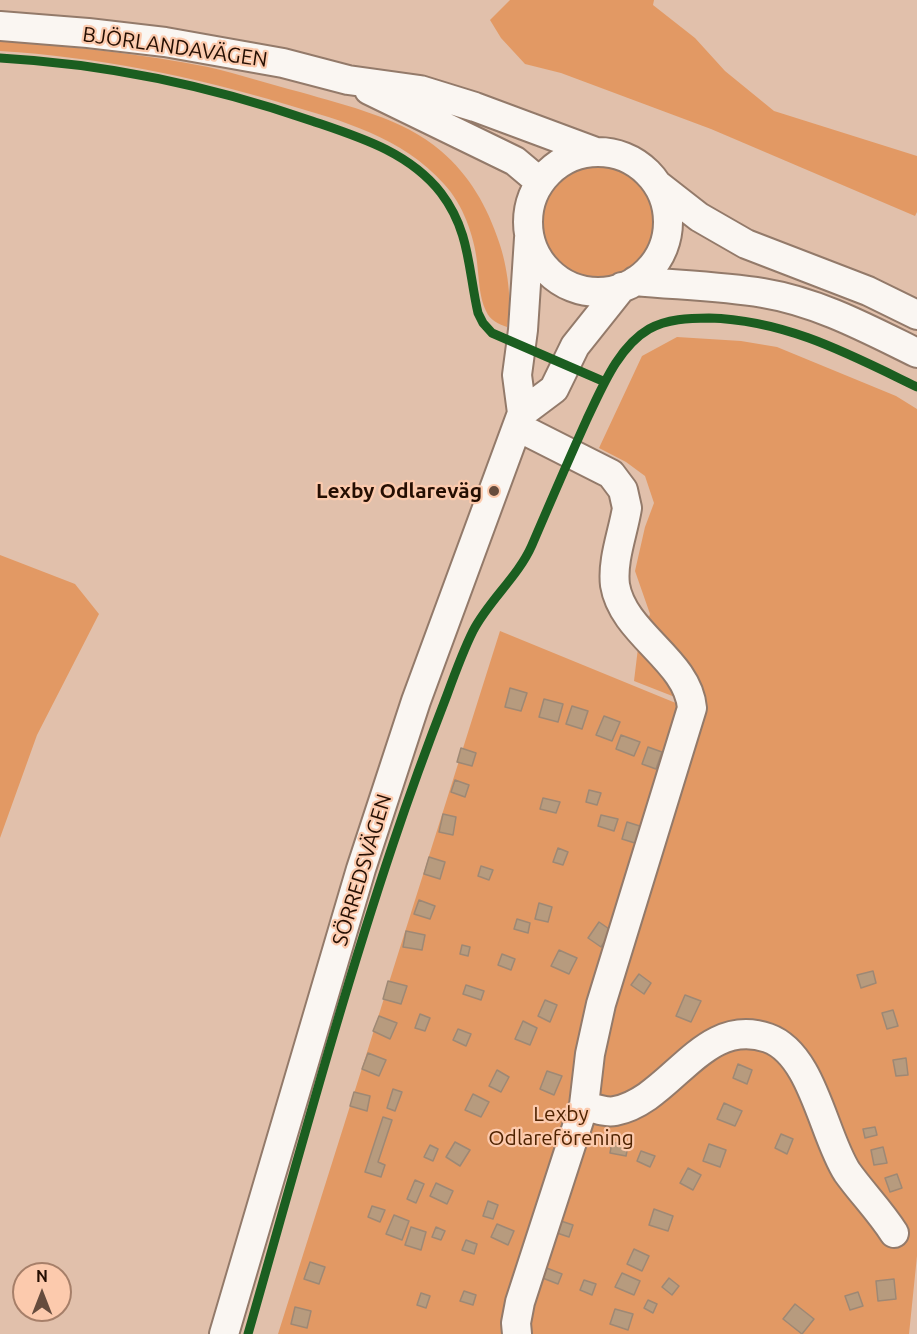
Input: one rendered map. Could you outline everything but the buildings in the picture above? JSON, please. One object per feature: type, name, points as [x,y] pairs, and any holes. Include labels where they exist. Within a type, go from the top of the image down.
[{"type":"street","name":"BJÖRLANDAVÄGEN","points":[[0,26],[165,42],[283,63],[348,80],[420,90],[475,107],[596,152]]},
{"type":"street","name":"BJÖRLANDAVÄGEN","points":[[348,80],[515,161],[540,182]]},
{"type":"street","points":[[517,1334],[516,1323],[520,1302],[584,1106],[601,1004],[691,717],[691,697],[686,684],[634,623],[615,587],[615,568],[627,508],[620,484],[611,474],[520,420],[554,388],[575,346],[628,284],[647,272],[657,260],[668,230],[668,215],[664,199],[658,185],[648,172],[635,162],[621,155],[596,152],[573,156],[558,163],[540,182],[532,197],[528,210],[529,238],[537,257],[549,272],[571,287],[596,292],[628,284],[765,293],[819,308],[872,330],[917,354]]},
{"type":"street","points":[[658,185],[699,217],[746,244],[868,291],[917,315]]},
{"type":"street","name":"SÖRREDSVÄGEN","points":[[224,1334],[372,836],[416,701],[520,420],[517,375],[523,330],[529,238]]},
{"type":"street","points":[[584,1106],[613,1112],[628,1107],[644,1099],[705,1047],[730,1036],[743,1034],[769,1038],[779,1043],[793,1057],[805,1075],[847,1172],[881,1212],[894,1233]]},
{"type":"green space","points":[[510,0],[654,0],[653,5],[695,38],[725,71],[774,111],[917,156],[917,212],[915,216],[711,129],[561,73],[525,64],[501,38],[490,20]]},
{"type":"green space","points":[[14,41],[136,55],[208,67],[355,108],[410,130],[441,151],[461,171],[489,216],[507,273],[509,317],[507,327],[492,319],[484,306],[473,242],[457,201],[444,184],[410,154],[350,124],[215,85],[108,63],[0,51],[0,42]]},
{"type":"green space","points":[[596,164],[618,168],[636,181],[649,199],[653,221],[649,243],[636,261],[618,274],[596,278],[574,274],[556,261],[543,243],[539,221],[543,199],[556,181],[574,168]]},
{"type":"green space","name":"Lexby Odlareförening","points":[[677,337],[741,341],[777,347],[896,396],[917,409],[917,1256],[909,1334],[278,1334],[500,631],[705,715],[703,708],[634,681],[638,648],[650,614],[635,571],[645,527],[654,503],[645,476],[626,462],[599,448],[642,356]]},
{"type":"green space","points":[[0,555],[75,584],[99,614],[37,735],[0,838]]},
{"type":"cycle path","points":[[0,58],[80,65],[197,87],[274,108],[347,133],[399,156],[428,179],[451,207],[467,251],[478,313],[492,333],[605,382]]},
{"type":"cycle path","points":[[248,1334],[354,965],[393,844],[456,670],[480,620],[526,557],[587,419],[620,357],[638,337],[663,323],[694,318],[737,320],[791,332],[816,341],[917,387]]},
{"type":"place","name":"Lexby Odlareväg","points":[[494,491]]}]
